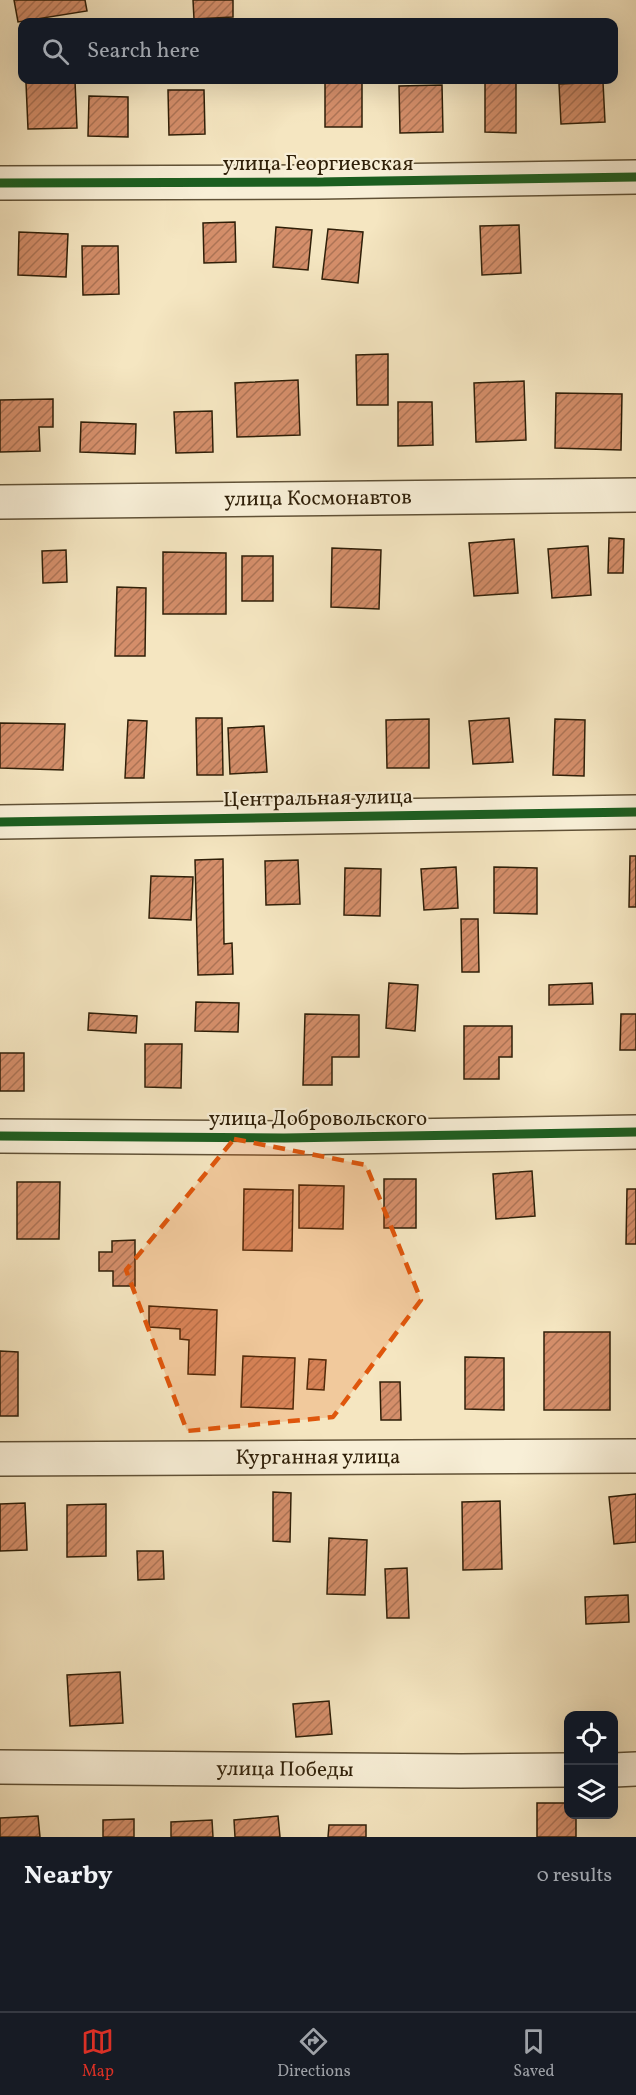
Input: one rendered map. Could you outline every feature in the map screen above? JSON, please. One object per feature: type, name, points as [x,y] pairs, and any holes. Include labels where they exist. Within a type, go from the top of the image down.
[{"type":"street","name":"улица Георгиевская","points":[[0,183],[318,183],[636,177]]},
{"type":"street","name":"улица Космонавтов","points":[[0,502],[636,495]]},
{"type":"street","name":"Центральная улица","points":[[0,822],[636,812]]},
{"type":"street","name":"улица Добровольского","points":[[0,1136],[284,1138],[636,1132]]},
{"type":"street","name":"Курганная улица","points":[[0,1459],[636,1456]]},
{"type":"street","name":"улица Победы","points":[[0,1767],[460,1772],[564,1770]]},
{"type":"street","points":[[618,1770],[636,1769]]},
{"type":"highlighted area","points":[[234,1139],[366,1165],[421,1300],[333,1417],[187,1431],[126,1270]]},
{"type":"building","points":[[14,0],[85,0],[87,11],[43,18],[18,18],[18,22]]},
{"type":"building","points":[[193,0],[233,0],[233,17],[194,18]]},
{"type":"building","points":[[26,84],[75,84],[77,128],[28,129]]},
{"type":"building","points":[[325,84],[362,84],[362,127],[325,127]]},
{"type":"building","points":[[485,84],[516,84],[516,133],[485,132]]},
{"type":"building","points":[[559,84],[603,84],[605,122],[561,124]]},
{"type":"building","points":[[442,85],[443,132],[400,133],[399,86]]},
{"type":"building","points":[[168,90],[204,90],[205,134],[169,135]]},
{"type":"building","points":[[89,96],[128,97],[128,137],[88,136]]},
{"type":"building","points":[[235,222],[236,262],[204,263],[203,223]]},
{"type":"building","points":[[519,225],[521,273],[482,275],[480,226]]},
{"type":"building","points":[[276,227],[312,230],[308,270],[273,267]]},
{"type":"building","points":[[328,229],[363,232],[358,283],[322,279]]},
{"type":"building","points":[[19,232],[68,234],[66,277],[18,275]]},
{"type":"building","points":[[82,246],[118,246],[119,294],[83,295]]},
{"type":"building","points":[[388,354],[388,405],[357,405],[356,355]]},
{"type":"building","points":[[298,380],[300,435],[237,437],[235,383]]},
{"type":"building","points":[[524,381],[526,440],[476,442],[474,383]]},
{"type":"building","points":[[556,393],[622,394],[621,450],[555,448]]},
{"type":"building","points":[[53,399],[53,427],[39,427],[40,451],[0,452],[0,400]]},
{"type":"building","points":[[398,402],[432,402],[433,445],[398,446]]},
{"type":"building","points":[[212,411],[213,452],[176,453],[174,412]]},
{"type":"building","points":[[81,422],[136,424],[135,454],[80,452]]},
{"type":"building","points":[[609,538],[624,539],[623,573],[608,573]]},
{"type":"building","points":[[514,539],[518,593],[474,596],[469,543]]},
{"type":"building","points":[[588,546],[591,595],[552,598],[548,549]]},
{"type":"building","points":[[332,548],[381,550],[379,609],[331,607]]},
{"type":"building","points":[[66,550],[67,582],[43,583],[42,551]]},
{"type":"building","points":[[163,552],[226,553],[226,614],[163,614]]},
{"type":"building","points":[[242,556],[273,556],[273,601],[242,601]]},
{"type":"building","points":[[117,587],[146,588],[145,656],[115,656]]},
{"type":"building","points":[[196,718],[222,718],[223,775],[197,775]]},
{"type":"building","points":[[509,718],[513,762],[473,764],[469,721]]},
{"type":"building","points":[[429,719],[429,768],[387,768],[386,720]]},
{"type":"building","points":[[555,719],[585,720],[584,776],[553,775]]},
{"type":"building","points":[[128,720],[147,721],[144,778],[125,778]]},
{"type":"building","points":[[0,723],[65,724],[63,770],[0,768]]},
{"type":"building","points":[[264,726],[267,772],[230,774],[228,728]]},
{"type":"building","points":[[630,856],[636,856],[636,907],[629,907]]},
{"type":"building","points":[[223,859],[224,944],[232,943],[233,974],[198,975],[195,860]]},
{"type":"building","points":[[298,860],[300,904],[266,905],[265,861]]},
{"type":"building","points":[[456,867],[458,908],[424,910],[421,869]]},
{"type":"building","points":[[494,867],[537,868],[537,914],[494,913]]},
{"type":"building","points":[[345,868],[381,869],[380,916],[344,915]]},
{"type":"building","points":[[151,876],[193,877],[191,920],[149,918]]},
{"type":"building","points":[[461,919],[478,919],[479,972],[462,972]]},
{"type":"building","points":[[389,983],[418,985],[415,1031],[386,1028]]},
{"type":"building","points":[[592,983],[593,1004],[549,1005],[549,985]]},
{"type":"building","points":[[196,1002],[239,1003],[238,1032],[195,1031]]},
{"type":"building","points":[[89,1013],[137,1016],[136,1033],[88,1030]]},
{"type":"building","points":[[305,1014],[359,1015],[359,1057],[332,1057],[332,1085],[303,1085]]},
{"type":"building","points":[[621,1014],[636,1014],[636,1050],[620,1050]]},
{"type":"building","points":[[464,1026],[512,1026],[512,1057],[499,1057],[499,1079],[464,1079]]},
{"type":"building","points":[[145,1044],[182,1044],[181,1088],[145,1087]]},
{"type":"building","points":[[0,1053],[24,1053],[24,1091],[0,1091]]},
{"type":"building","points":[[532,1171],[535,1216],[496,1219],[493,1174]]},
{"type":"building","points":[[384,1179],[416,1179],[416,1228],[384,1228]]},
{"type":"building","points":[[17,1182],[60,1182],[59,1239],[17,1239]]},
{"type":"building","points":[[299,1185],[344,1186],[343,1229],[299,1228]]},
{"type":"building","points":[[244,1189],[293,1190],[292,1251],[243,1250]]},
{"type":"building","points":[[627,1189],[636,1189],[636,1244],[626,1244]]},
{"type":"building","points":[[135,1240],[135,1286],[113,1286],[113,1271],[99,1271],[99,1252],[112,1252],[112,1241]]},
{"type":"building","points":[[149,1306],[217,1310],[215,1375],[188,1374],[189,1340],[180,1339],[180,1329],[149,1327]]},
{"type":"building","points":[[544,1332],[610,1332],[610,1410],[544,1410]]},
{"type":"building","points":[[0,1351],[18,1352],[18,1416],[0,1416]]},
{"type":"building","points":[[243,1356],[295,1358],[293,1409],[241,1407]]},
{"type":"building","points":[[465,1357],[504,1358],[504,1410],[465,1409]]},
{"type":"building","points":[[309,1359],[326,1360],[324,1390],[307,1389]]},
{"type":"building","points":[[380,1382],[400,1382],[401,1420],[381,1420]]},
{"type":"building","points":[[273,1492],[291,1493],[290,1542],[273,1541]]},
{"type":"building","points":[[636,1494],[636,1542],[614,1544],[609,1497]]},
{"type":"building","points":[[500,1501],[502,1569],[463,1570],[462,1502]]},
{"type":"building","points":[[25,1503],[27,1550],[0,1551],[0,1504]]},
{"type":"building","points":[[106,1504],[106,1556],[67,1557],[67,1505]]},
{"type":"building","points":[[329,1538],[367,1540],[365,1595],[327,1594]]},
{"type":"building","points":[[137,1551],[163,1551],[164,1579],[138,1580]]},
{"type":"building","points":[[407,1568],[409,1618],[387,1618],[385,1569]]},
{"type":"building","points":[[628,1595],[629,1622],[586,1624],[585,1597]]},
{"type":"building","points":[[120,1672],[123,1723],[70,1726],[67,1675]]},
{"type":"building","points":[[329,1701],[332,1734],[296,1737],[293,1704]]},
{"type":"building","points":[[537,1803],[564,1803],[564,1819],[576,1819],[576,1837],[537,1837]]},
{"type":"building","points":[[38,1816],[40,1837],[0,1837],[0,1818]]},
{"type":"building","points":[[278,1816],[280,1837],[235,1837],[234,1820]]},
{"type":"building","points":[[134,1819],[134,1837],[103,1837],[103,1820]]},
{"type":"building","points":[[212,1820],[213,1837],[171,1837],[171,1822]]},
{"type":"building","points":[[329,1825],[366,1825],[366,1837],[328,1837]]},
{"type":"cycle path","points":[[0,183],[318,182],[636,177]]},
{"type":"cycle path","points":[[0,822],[636,812]]},
{"type":"cycle path","points":[[0,1136],[284,1138],[636,1132]]}]
